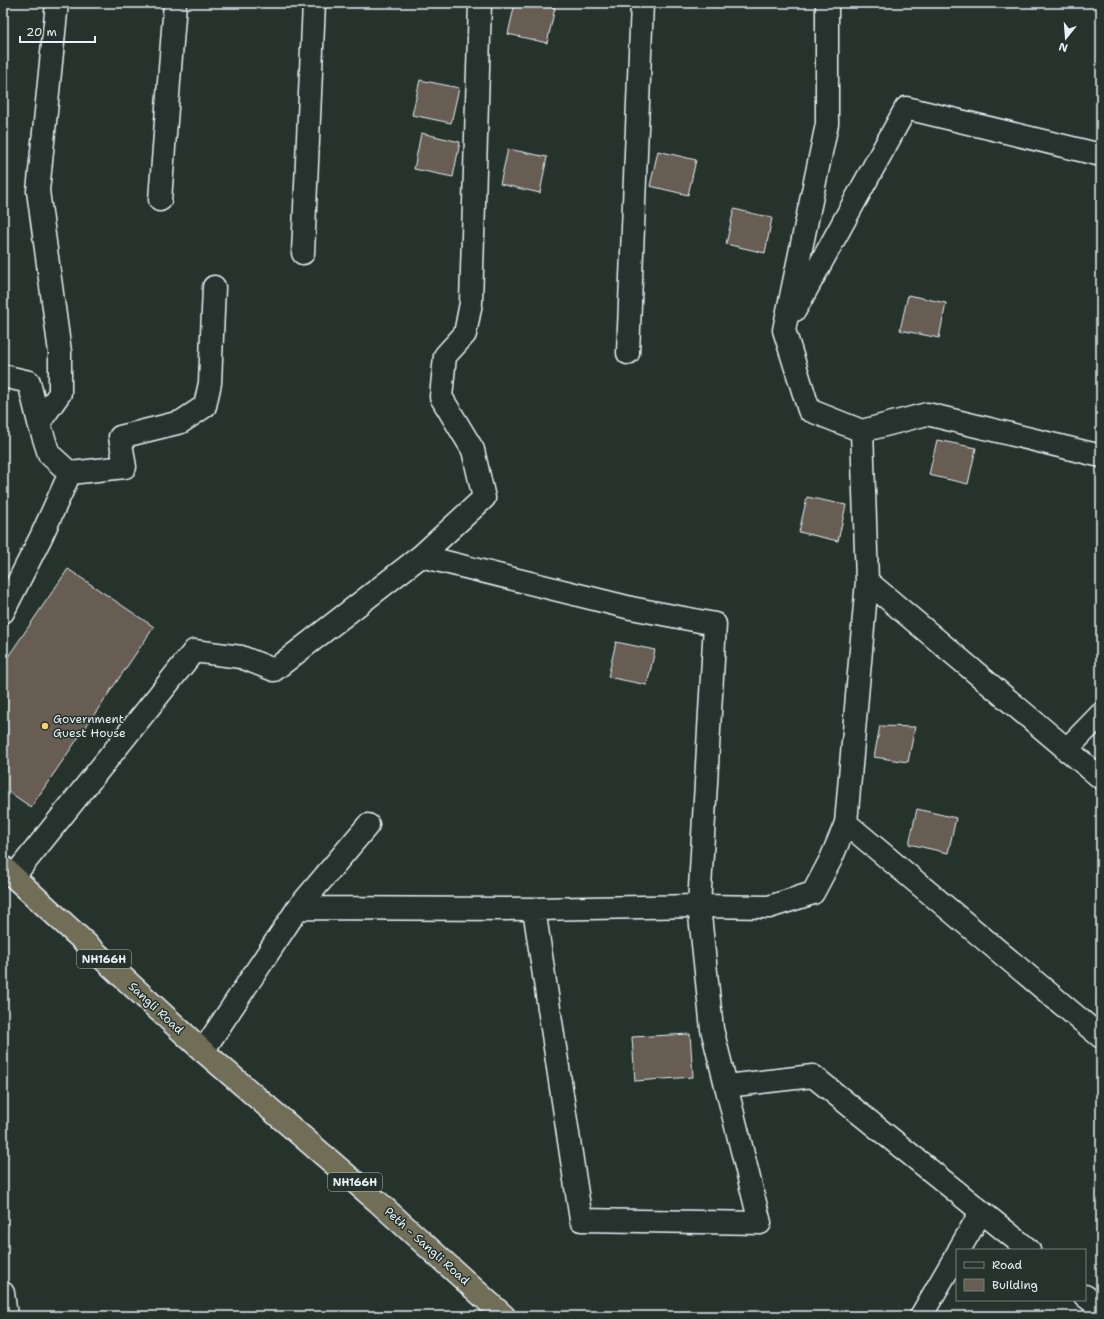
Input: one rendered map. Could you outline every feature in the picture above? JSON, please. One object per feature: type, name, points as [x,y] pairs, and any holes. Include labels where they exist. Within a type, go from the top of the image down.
[{"type":"highway","name":"Sangli Road","points":[[8,872],[203,1051]]},
{"type":"highway","name":"Peth - Sangli Road","points":[[203,1051],[378,1202],[494,1312]]},
{"type":"street","points":[[39,423],[60,393],[60,352],[38,191],[57,3]]},
{"type":"street","points":[[160,200],[175,3]]},
{"type":"street","points":[[304,253],[314,3]]},
{"type":"street","points":[[8,872],[194,651],[241,658],[274,670],[421,556],[484,498],[473,450],[441,397],[445,356],[464,334],[471,303],[480,3]]},
{"type":"street","points":[[628,353],[642,3]]},
{"type":"street","points":[[827,3],[827,124],[784,330],[809,410],[862,431],[927,414],[1101,456]]},
{"type":"street","points":[[784,330],[906,108],[1101,155]]},
{"type":"street","points":[[3,376],[29,382],[39,423],[49,454],[70,473],[125,467],[120,437],[181,422],[205,406],[210,383],[214,287]]},
{"type":"street","points":[[298,908],[769,907],[813,893],[832,859],[846,824],[867,581],[862,431]]},
{"type":"street","points":[[3,612],[42,538],[70,473]]},
{"type":"street","points":[[421,556],[632,608],[715,624],[699,906],[712,1029],[760,1223],[581,1220],[534,908]]},
{"type":"street","points":[[867,581],[1101,778]]},
{"type":"street","points":[[1066,750],[1101,714]]},
{"type":"street","points":[[846,824],[1101,1037]]},
{"type":"street","points":[[203,1051],[298,908],[368,825]]},
{"type":"street","points":[[726,1086],[813,1076],[1028,1249]]},
{"type":"street","points":[[960,1249],[981,1212]]},
{"type":"street","points":[[921,1316],[956,1256]]},
{"type":"street","points":[[3,1293],[6,1316]]},
{"type":"street","points":[[1086,1297],[1101,1308]]},
{"type":"building","points":[[515,3],[533,3],[555,8],[547,43],[508,34]]},
{"type":"building","points":[[420,80],[459,88],[451,123],[412,115]]},
{"type":"building","points":[[421,133],[460,142],[453,177],[414,169]]},
{"type":"building","points":[[508,149],[547,157],[540,193],[500,184]]},
{"type":"building","points":[[658,151],[696,160],[688,195],[650,186]]},
{"type":"building","points":[[734,209],[772,218],[765,253],[726,244]]},
{"type":"building","points":[[908,295],[946,303],[939,338],[900,330]]},
{"type":"building","points":[[937,440],[976,448],[968,484],[929,475]]},
{"type":"building","points":[[807,497],[846,505],[838,541],[799,532]]},
{"type":"building","name":"Government Guest House","points":[[68,569],[154,627],[31,807],[3,788],[3,664]]},
{"type":"building","points":[[616,642],[655,650],[647,685],[608,677]]},
{"type":"building","points":[[880,726],[915,727],[908,762],[874,757]]},
{"type":"building","points":[[917,809],[956,818],[948,853],[909,844]]},
{"type":"building","points":[[690,1034],[693,1077],[635,1081],[632,1037]]},
{"type":"place","name":"Government Guest House","points":[[45,726]]}]
